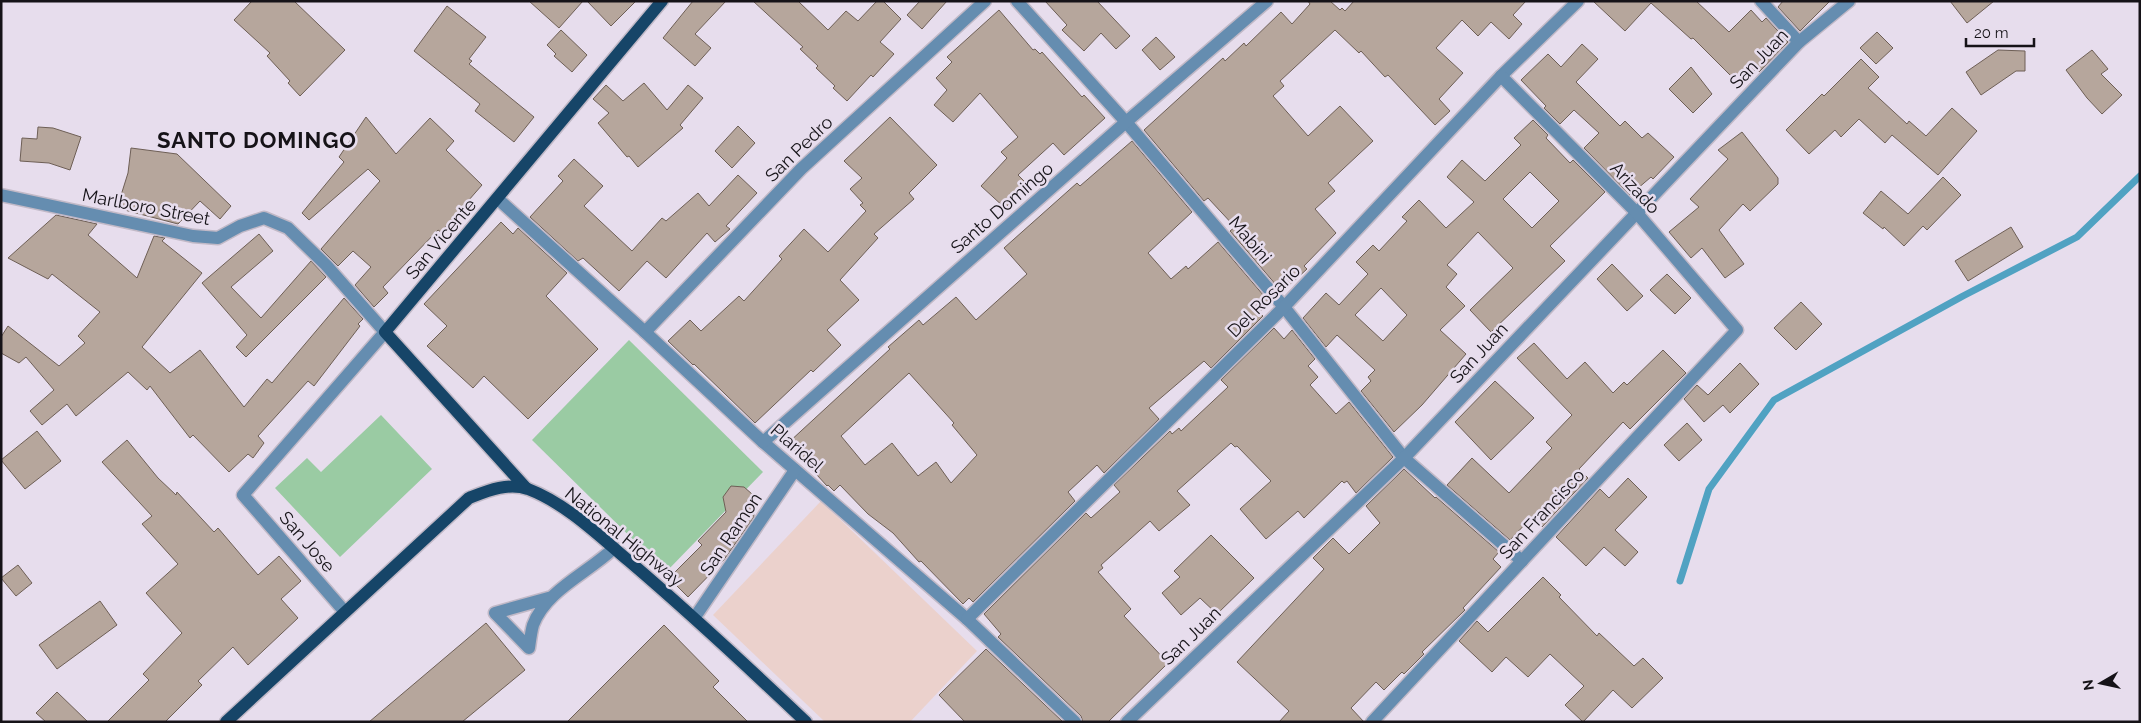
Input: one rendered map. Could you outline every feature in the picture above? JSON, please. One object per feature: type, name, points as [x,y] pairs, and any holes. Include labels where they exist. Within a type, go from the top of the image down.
[{"type":"main road","name":"San Vicente","points":[[385,332],[662,1]]},
{"type":"main road","points":[[385,332],[526,488]]},
{"type":"main road","name":"National Highway","points":[[226,722],[469,498],[497,487],[526,488],[556,503],[581,520],[695,617],[806,722]]},
{"type":"street","name":"San Pedro","points":[[646,332],[801,169],[985,1]]},
{"type":"street","name":"Mabini","points":[[1017,1],[1126,122],[1284,307],[1404,458],[1522,561]]},
{"type":"street","name":"Santo Domingo","points":[[762,442],[1126,122],[1267,1]]},
{"type":"street","name":"Del Rosario","points":[[967,618],[1284,307],[1502,76],[1578,1]]},
{"type":"street","points":[[1761,1],[1799,42]]},
{"type":"street","name":"San Juan","points":[[1127,722],[1404,458],[1799,42],[1849,1]]},
{"type":"street","name":"Arizado","points":[[1502,76],[1636,212],[1737,330]]},
{"type":"street","name":"Marlboro Street","points":[[1,195],[193,236],[218,238],[240,226],[264,218],[288,228],[326,265],[385,332]]},
{"type":"street","name":"Plaridel","points":[[498,199],[646,332],[762,442],[967,618],[1075,722]]},
{"type":"street","name":"San Francisco","points":[[1372,722],[1737,330]]},
{"type":"street","name":"San Vicente","points":[[243,495],[385,332]]},
{"type":"street","name":"San Ramon","points":[[695,617],[795,470]]},
{"type":"street","name":"San Jose","points":[[243,495],[345,612]]},
{"type":"street","points":[[552,597],[495,613],[529,648],[533,626],[552,597],[603,559],[614,548]]},
{"type":"shaded area","points":[[821,501],[977,651],[910,722],[825,722],[713,615]]},
{"type":"green space","points":[[629,340],[763,472],[666,572],[532,440]]},
{"type":"green space","points":[[381,415],[432,469],[340,557],[275,488],[307,458],[321,472]]},
{"type":"building","points":[[252,1],[294,1],[345,50],[300,96],[288,83],[290,81],[267,56],[270,53],[234,20]]},
{"type":"building","points":[[529,1],[583,1],[559,28]]},
{"type":"building","points":[[587,1],[636,1],[611,26]]},
{"type":"building","points":[[693,1],[726,1],[695,34],[711,48],[695,66],[663,38]]},
{"type":"building","points":[[753,1],[798,1],[828,30],[846,11],[858,21],[877,1],[883,1],[901,19],[880,42],[894,54],[847,101],[833,88],[835,86],[816,68],[818,66],[800,49],[803,47]]},
{"type":"building","points":[[920,1],[947,1],[922,29],[907,15]]},
{"type":"building","points":[[1045,1],[1097,1],[1130,36],[1116,49],[1101,33],[1084,51],[1062,30],[1067,25]]},
{"type":"building","points":[[1308,1],[1330,1],[1340,10],[1342,8],[1345,11],[1354,1],[1526,1],[1513,15],[1522,24],[1509,39],[1491,22],[1478,36],[1462,20],[1436,48],[1463,73],[1439,99],[1450,111],[1435,125],[1388,75],[1385,77],[1361,51],[1359,53],[1335,30],[1280,81],[1284,86],[1273,96],[1308,136],[1340,106],[1373,141],[1328,183],[1335,191],[1315,209],[1336,233],[1304,266],[1307,269],[1282,292],[1230,231],[1235,227],[1208,198],[1204,201],[1144,130],[1223,58],[1225,61],[1244,43],[1246,46],[1281,12],[1292,24],[1310,4]]},
{"type":"building","points":[[1593,1],[1696,1],[1729,32],[1751,10],[1762,22],[1766,18],[1788,42],[1759,72],[1756,69],[1741,86],[1693,38],[1691,39],[1651,3],[1625,31]]},
{"type":"building","points":[[1783,1],[1830,1],[1800,31],[1778,7]]},
{"type":"building","points":[[1950,1],[1994,1],[1967,23]]},
{"type":"building","points":[[447,6],[486,37],[469,59],[472,61],[469,64],[534,117],[514,142],[475,111],[480,104],[414,51]]},
{"type":"building","points":[[999,10],[1033,50],[1035,49],[1040,54],[1042,52],[1082,97],[1084,95],[1105,118],[1064,155],[1053,143],[1018,175],[1027,184],[1005,208],[981,186],[1007,158],[1001,152],[1018,137],[980,93],[953,122],[934,105],[947,90],[936,78],[952,62],[947,57]]},
{"type":"building","points":[[561,30],[587,55],[572,72],[554,56],[556,54],[547,45]]},
{"type":"building","points":[[1877,32],[1893,48],[1876,64],[1860,48]]},
{"type":"building","points":[[1156,37],[1175,57],[1160,70],[1142,50]]},
{"type":"building","points":[[1582,44],[1598,59],[1576,82],[1620,126],[1625,121],[1642,138],[1648,133],[1674,157],[1653,179],[1651,177],[1630,195],[1584,148],[1599,133],[1574,110],[1560,124],[1521,80],[1548,54],[1561,67]]},
{"type":"building","points":[[1998,50],[2025,51],[2025,71],[2016,71],[1981,95],[1966,72]]},
{"type":"building","points":[[2092,50],[2108,69],[2101,74],[2122,95],[2102,114],[2066,70]]},
{"type":"building","points":[[1861,59],[1879,77],[1868,88],[1907,124],[1909,121],[1926,136],[1952,108],[1977,131],[1938,175],[1892,135],[1885,143],[1859,119],[1841,137],[1835,130],[1809,154],[1786,130]]},
{"type":"building","points":[[1691,67],[1712,94],[1693,113],[1669,89]]},
{"type":"building","points":[[644,83],[667,110],[688,85],[703,98],[680,125],[683,128],[638,167],[598,123],[609,113],[593,99],[606,85],[623,101]]},
{"type":"building","points":[[366,117],[396,154],[430,118],[454,141],[446,150],[482,185],[441,232],[438,230],[383,287],[388,293],[374,307],[355,285],[371,267],[353,251],[338,266],[321,249],[380,181],[368,169],[309,220],[302,213],[344,162],[339,157]]},
{"type":"building","points":[[890,117],[937,165],[909,193],[914,199],[874,234],[878,238],[840,280],[859,300],[827,330],[841,345],[813,372],[811,370],[755,423],[668,341],[690,320],[701,331],[739,296],[744,301],[782,259],[779,256],[804,229],[828,252],[866,211],[860,205],[863,203],[850,189],[862,178],[844,161]]},
{"type":"building","points":[[1533,120],[1548,135],[1546,138],[1570,163],[1573,160],[1605,192],[1550,246],[1565,261],[1491,332],[1470,310],[1513,268],[1478,232],[1447,265],[1457,274],[1446,287],[1465,306],[1440,330],[1466,354],[1422,405],[1394,432],[1361,391],[1371,381],[1368,377],[1375,370],[1337,335],[1326,347],[1303,318],[1326,293],[1339,305],[1368,274],[1356,262],[1373,245],[1379,251],[1407,221],[1402,217],[1419,200],[1446,228],[1474,202],[1447,177],[1462,160],[1485,181],[1521,145],[1514,138]],"holes":[[[1530,172],[1559,201],[1532,228],[1503,199]],[[1381,288],[1407,315],[1383,341],[1355,315]]]},
{"type":"building","points":[[738,126],[755,143],[732,168],[715,151]]},
{"type":"building","points":[[38,127],[53,128],[81,137],[70,170],[49,163],[20,161],[22,138],[37,139]]},
{"type":"building","points":[[1742,132],[1778,178],[1778,184],[1750,211],[1743,204],[1719,230],[1744,264],[1725,278],[1702,248],[1691,258],[1669,232],[1699,207],[1690,199],[1728,159],[1718,150]]},
{"type":"building","points":[[1132,141],[1192,212],[1148,253],[1171,279],[1186,266],[1188,269],[1218,242],[1270,303],[1259,312],[1263,316],[1211,368],[1204,361],[1149,408],[1159,419],[1104,473],[1097,465],[1068,492],[1075,501],[973,602],[969,598],[963,604],[921,561],[919,562],[893,533],[868,514],[840,485],[834,491],[827,486],[788,443],[890,349],[888,347],[919,320],[923,325],[956,297],[976,320],[1027,274],[1004,248],[1077,183],[1080,186]],"holes":[[[909,373],[954,423],[952,425],[977,455],[951,483],[936,462],[918,476],[892,443],[865,465],[841,436]]]},
{"type":"building","points":[[131,148],[177,154],[231,206],[220,219],[200,201],[178,224],[117,208],[128,173]]},
{"type":"building","points":[[574,159],[603,186],[584,206],[632,251],[662,218],[666,221],[698,193],[709,206],[738,175],[757,193],[726,226],[730,229],[715,242],[707,233],[666,278],[647,261],[619,291],[583,258],[578,261],[530,217],[563,181],[558,176]]},
{"type":"building","points":[[1943,177],[1961,195],[1927,230],[1923,226],[1904,246],[1884,227],[1883,229],[1863,213],[1881,191],[1908,214]]},
{"type":"building","points":[[56,215],[97,224],[88,235],[137,278],[154,236],[165,238],[162,241],[202,273],[142,347],[170,373],[200,350],[244,407],[267,379],[272,383],[344,298],[363,319],[358,324],[360,326],[314,386],[308,381],[258,436],[264,443],[253,458],[248,454],[229,472],[193,435],[190,438],[150,386],[147,390],[128,372],[76,416],[67,404],[42,425],[30,411],[54,390],[26,357],[19,363],[1,353],[1,337],[8,326],[59,366],[85,343],[78,336],[100,312],[52,274],[48,279],[8,258]]},
{"type":"building","points":[[501,222],[513,234],[518,228],[567,273],[546,296],[598,349],[528,419],[484,376],[473,388],[427,346],[447,326],[424,304]]},
{"type":"building","points":[[2011,227],[2023,247],[1968,281],[1955,261]]},
{"type":"building","points":[[259,234],[273,251],[231,287],[261,318],[311,261],[326,277],[246,357],[236,347],[247,335],[202,283]]},
{"type":"building","points":[[1612,264],[1643,296],[1627,311],[1597,279]]},
{"type":"building","points":[[1667,274],[1691,298],[1675,314],[1650,290]]},
{"type":"building","points":[[1801,302],[1822,324],[1796,350],[1774,328]]},
{"type":"building","points":[[1274,328],[1284,339],[1292,330],[1315,359],[1308,366],[1318,377],[1310,385],[1336,414],[1349,402],[1393,457],[1356,493],[1347,481],[1344,483],[1342,481],[1304,518],[1298,511],[1266,539],[1240,509],[1271,481],[1237,446],[1235,447],[1231,443],[1177,491],[1190,505],[1159,531],[1150,521],[1101,565],[1103,568],[1098,572],[1131,609],[1124,616],[1168,663],[1108,722],[1083,722],[1081,716],[998,637],[1001,634],[984,614],[1086,513],[1091,518],[1120,492],[1114,485],[1170,431],[1172,434],[1179,428],[1181,431],[1228,387],[1221,380]]},
{"type":"building","points":[[1534,343],[1567,379],[1585,362],[1613,393],[1624,382],[1627,385],[1663,350],[1686,373],[1630,429],[1623,422],[1579,469],[1588,478],[1542,527],[1532,517],[1510,540],[1447,485],[1472,458],[1509,493],[1552,448],[1546,442],[1572,415],[1517,358]]},
{"type":"building","points":[[1740,363],[1759,384],[1730,413],[1723,405],[1704,422],[1684,399],[1697,385],[1708,395]]},
{"type":"building","points":[[1495,381],[1534,418],[1491,460],[1455,422]]},
{"type":"building","points":[[1687,423],[1702,440],[1679,461],[1664,445]]},
{"type":"building","points":[[37,431],[61,461],[25,489],[1,460]]},
{"type":"building","points":[[127,440],[158,478],[176,495],[177,492],[214,532],[218,528],[258,575],[279,556],[301,581],[281,599],[298,618],[248,665],[233,647],[198,681],[202,685],[165,722],[107,722],[149,680],[143,674],[182,633],[146,593],[178,564],[142,524],[152,516],[102,462]]},
{"type":"building","points":[[1404,469],[1499,552],[1493,559],[1501,567],[1463,608],[1465,610],[1422,652],[1424,654],[1404,674],[1402,672],[1384,690],[1376,682],[1351,708],[1364,722],[1279,722],[1289,711],[1237,662],[1324,569],[1313,558],[1333,538],[1349,554],[1380,523],[1366,506]]},
{"type":"building","points":[[1628,478],[1647,497],[1615,530],[1638,552],[1625,566],[1604,547],[1586,566],[1556,537],[1600,489],[1609,498]]},
{"type":"building","points":[[731,486],[744,487],[752,494],[754,517],[723,561],[688,597],[669,578],[702,545],[698,541],[726,512],[723,497]]},
{"type":"building","points":[[1211,535],[1254,578],[1217,614],[1200,598],[1181,615],[1162,593],[1180,577],[1174,571]]},
{"type":"building","points":[[18,565],[32,583],[16,596],[1,578]]},
{"type":"building","points":[[1543,577],[1561,595],[1559,597],[1597,636],[1599,633],[1634,666],[1643,658],[1663,678],[1632,708],[1613,690],[1583,722],[1565,705],[1584,686],[1550,654],[1528,677],[1506,657],[1492,672],[1459,641],[1477,621],[1488,632]]},
{"type":"building","points":[[100,601],[117,625],[57,669],[39,645]]},
{"type":"building","points":[[486,623],[525,670],[462,722],[369,722]]},
{"type":"building","points":[[664,625],[719,681],[713,687],[748,722],[567,722]]},
{"type":"building","points":[[986,649],[1063,722],[965,722],[939,695]]},
{"type":"building","points":[[57,692],[88,722],[46,722],[36,713]]},
{"type":"waterway","points":[[1680,581],[1709,489],[1774,400],[1963,296],[2077,237],[2140,176]]},
{"type":"district","name":"SANTO DOMINGO","points":[[257,140]]}]
